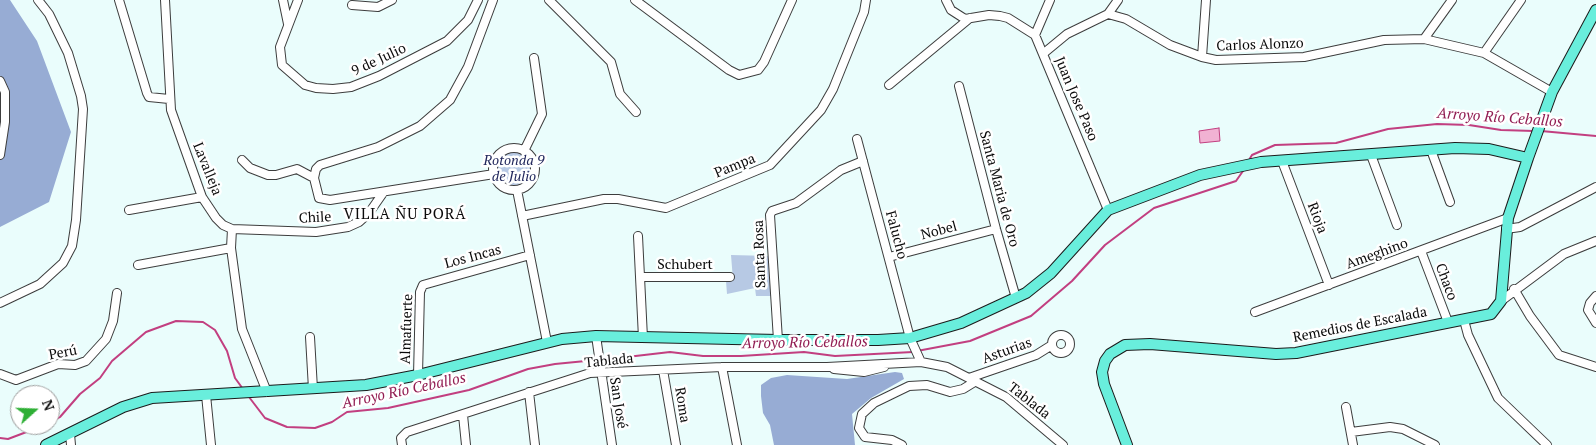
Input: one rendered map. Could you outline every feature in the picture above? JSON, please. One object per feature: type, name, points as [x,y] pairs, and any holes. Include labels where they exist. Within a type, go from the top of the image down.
[{"type":"main road","points":[[1501,301],[1508,218],[1552,92],[1596,10]]},
{"type":"main road","points":[[46,445],[139,401],[165,397],[262,393],[366,385],[418,375],[547,342],[596,336],[912,342],[1016,298],[1050,273],[1108,210],[1200,175],[1261,162],[1431,150],[1477,148],[1528,158]]},
{"type":"main road","name":"Remedios de Escalada","points":[[1127,445],[1104,384],[1102,372],[1105,361],[1110,354],[1125,345],[1150,344],[1276,354],[1296,353],[1491,314],[1501,301]]},
{"type":"street","points":[[0,303],[40,284],[63,263],[72,246],[76,220],[83,108],[81,96],[68,53],[49,14],[38,0]]},
{"type":"street","points":[[119,0],[149,97],[169,99]]},
{"type":"street","name":"Lavalleja","points":[[165,0],[169,99],[202,197],[216,218],[223,225],[232,229]]},
{"type":"street","points":[[283,0],[288,24]]},
{"type":"street","name":"9 de Julio","points":[[298,0],[280,47],[282,65],[305,84],[316,88],[343,89],[379,76],[447,41],[468,20],[478,0]]},
{"type":"street","points":[[352,5],[378,8],[392,0]]},
{"type":"street","points":[[493,0],[460,86],[438,112],[420,126],[378,147],[320,166],[316,169],[314,178],[316,194],[322,199],[383,193],[442,181],[494,174]]},
{"type":"street","points":[[549,0],[611,62],[620,94],[636,112]]},
{"type":"street","points":[[635,0],[728,70],[739,75],[758,70],[764,62],[792,0]]},
{"type":"street","name":"Pampa","points":[[522,216],[604,199],[618,199],[666,208],[770,165],[821,110],[834,89],[854,40],[866,0]]},
{"type":"street","points":[[946,0],[951,10],[959,16],[970,18],[989,15],[1008,18],[1034,35],[1050,0]]},
{"type":"street","points":[[1044,54],[1067,34],[1108,14],[1118,0]]},
{"type":"street","points":[[1202,57],[1206,0]]},
{"type":"street","points":[[1424,38],[1452,0]]},
{"type":"street","points":[[1484,53],[1521,0]]},
{"type":"street","name":"Carlos Alonzo","points":[[1108,14],[1126,19],[1170,45],[1216,60],[1286,58],[1321,54],[1402,38],[1424,38],[1484,53],[1552,92]]},
{"type":"street","points":[[888,85],[970,18]]},
{"type":"street","name":"Juan Jose Paso","points":[[1034,35],[1044,54],[1108,210]]},
{"type":"street","points":[[524,151],[542,114],[534,58]]},
{"type":"street","points":[[0,81],[5,92],[5,122],[0,155]]},
{"type":"street","name":"Santa Maria de Oro","points":[[959,86],[1016,298]]},
{"type":"street","name":"Falucho","points":[[857,139],[912,342]]},
{"type":"street","points":[[510,148],[524,151],[532,160],[535,172],[530,184],[517,190],[500,185],[494,174],[495,161],[498,155],[510,148]]},
{"type":"street","points":[[1431,150],[1450,202]]},
{"type":"street","points":[[1372,155],[1397,225]]},
{"type":"street","points":[[242,160],[250,168],[268,175],[276,175],[297,169],[314,178]]},
{"type":"street","name":"Santa Rosa","points":[[778,340],[770,215],[772,210],[796,203],[837,173],[850,165],[863,161]]},
{"type":"street","name":"Rioja","points":[[1282,161],[1329,285]]},
{"type":"street","points":[[1506,229],[1520,227],[1596,187]]},
{"type":"street","points":[[517,190],[547,342]]},
{"type":"street","name":"Chile","points":[[232,229],[316,232],[348,227],[359,222],[370,213],[383,193]]},
{"type":"street","points":[[128,210],[202,197]]},
{"type":"street","name":"Ameghino","points":[[1254,312],[1508,218]]},
{"type":"street","points":[[232,229],[231,248],[242,329],[262,393]]},
{"type":"street","name":"Nobel","points":[[889,257],[996,229]]},
{"type":"street","points":[[638,236],[642,338]]},
{"type":"street","points":[[1501,301],[1564,254],[1596,241]]},
{"type":"street","points":[[138,264],[231,248]]},
{"type":"street","name":"Chaco","points":[[1421,251],[1448,322]]},
{"type":"street","name":"Los Incas","points":[[423,285],[530,255]]},
{"type":"street","name":"Schubert","points":[[640,277],[730,277]]},
{"type":"street","name":"Almafuerte","points":[[418,375],[420,292],[423,285]]},
{"type":"street","points":[[1514,290],[1530,316],[1559,355],[1596,367]]},
{"type":"street","name":"Perú","points":[[0,374],[16,380],[58,364],[75,364],[86,361],[106,339],[113,322],[117,293]]},
{"type":"street","points":[[1596,296],[1588,310],[1596,323]]},
{"type":"street","points":[[1464,320],[1468,335],[1498,398],[1547,445]]},
{"type":"street","name":"San José","points":[[596,336],[612,445]]},
{"type":"street","points":[[310,337],[313,389]]},
{"type":"street","points":[[912,342],[919,360]]},
{"type":"street","name":"Asturias","points":[[902,445],[892,440],[865,437],[858,428],[862,414],[874,403],[909,386],[927,385],[950,392],[963,389],[972,379],[1036,355],[1052,345]]},
{"type":"street","name":"Tablada","points":[[402,445],[403,435],[601,369],[663,370],[722,367],[827,367],[892,365],[919,360],[940,365],[972,379],[1014,402],[1063,445]]},
{"type":"street","points":[[722,367],[737,445]]},
{"type":"street","name":"Roma","points":[[663,370],[676,445]]},
{"type":"street","points":[[529,392],[535,445]]},
{"type":"street","points":[[206,395],[211,445]]},
{"type":"street","points":[[1346,407],[1353,445]]},
{"type":"street","points":[[463,415],[466,445]]},
{"type":"street","points":[[1351,432],[1390,427],[1403,429],[1436,445]]},
{"type":"street","points":[[70,434],[71,445]]},
{"type":"green space","name":"Rotonda 9 de Julio","points":[[514,148],[529,154],[535,169],[529,184],[514,190],[499,184],[493,169],[499,154]]},
{"type":"green space","points":[[731,255],[770,256],[774,296],[756,296],[755,288],[727,294],[726,281],[733,280]]},
{"type":"shaded area","points":[[0,0],[10,0],[37,41],[71,132],[49,202],[0,227]]},
{"type":"shaded area","points":[[1219,128],[1220,141],[1200,143],[1199,131]]},
{"type":"shaded area","points":[[895,372],[902,373],[904,379],[871,398],[852,414],[855,445],[774,445],[770,425],[763,413],[761,396],[761,385],[771,378],[787,375],[847,379]]},
{"type":"waterway","name":"Arroyo Río Ceballos","points":[[1249,160],[1252,155],[1275,145],[1336,143],[1388,129],[1437,124],[1534,131]]},
{"type":"waterway","name":"Arroyo Río Ceballos","points":[[1541,131],[1596,136]]},
{"type":"waterway","name":"Arroyo Río Ceballos","points":[[917,351],[970,341],[1031,316],[1072,281],[1105,245],[1154,208],[1236,181],[1243,171]]},
{"type":"waterway","name":"Arroyo Río Ceballos","points":[[60,417],[80,394],[100,378],[112,361],[146,332],[176,321],[203,322],[215,330],[227,351],[235,378],[243,389]]},
{"type":"waterway","name":"Arroyo Río Ceballos","points":[[601,360],[670,352],[703,356],[741,356],[804,352],[835,356],[913,352]]},
{"type":"waterway","name":"Arroyo Río Ceballos","points":[[249,397],[265,418],[287,427],[315,428],[332,422],[347,412],[388,408],[469,390],[528,369],[596,360]]},
{"type":"waterway","name":"Arroyo Río Ceballos","points":[[0,438],[8,439],[19,435]]},
{"type":"district","name":"VILLA ÑU PORÁ","points":[[405,215]]}]
